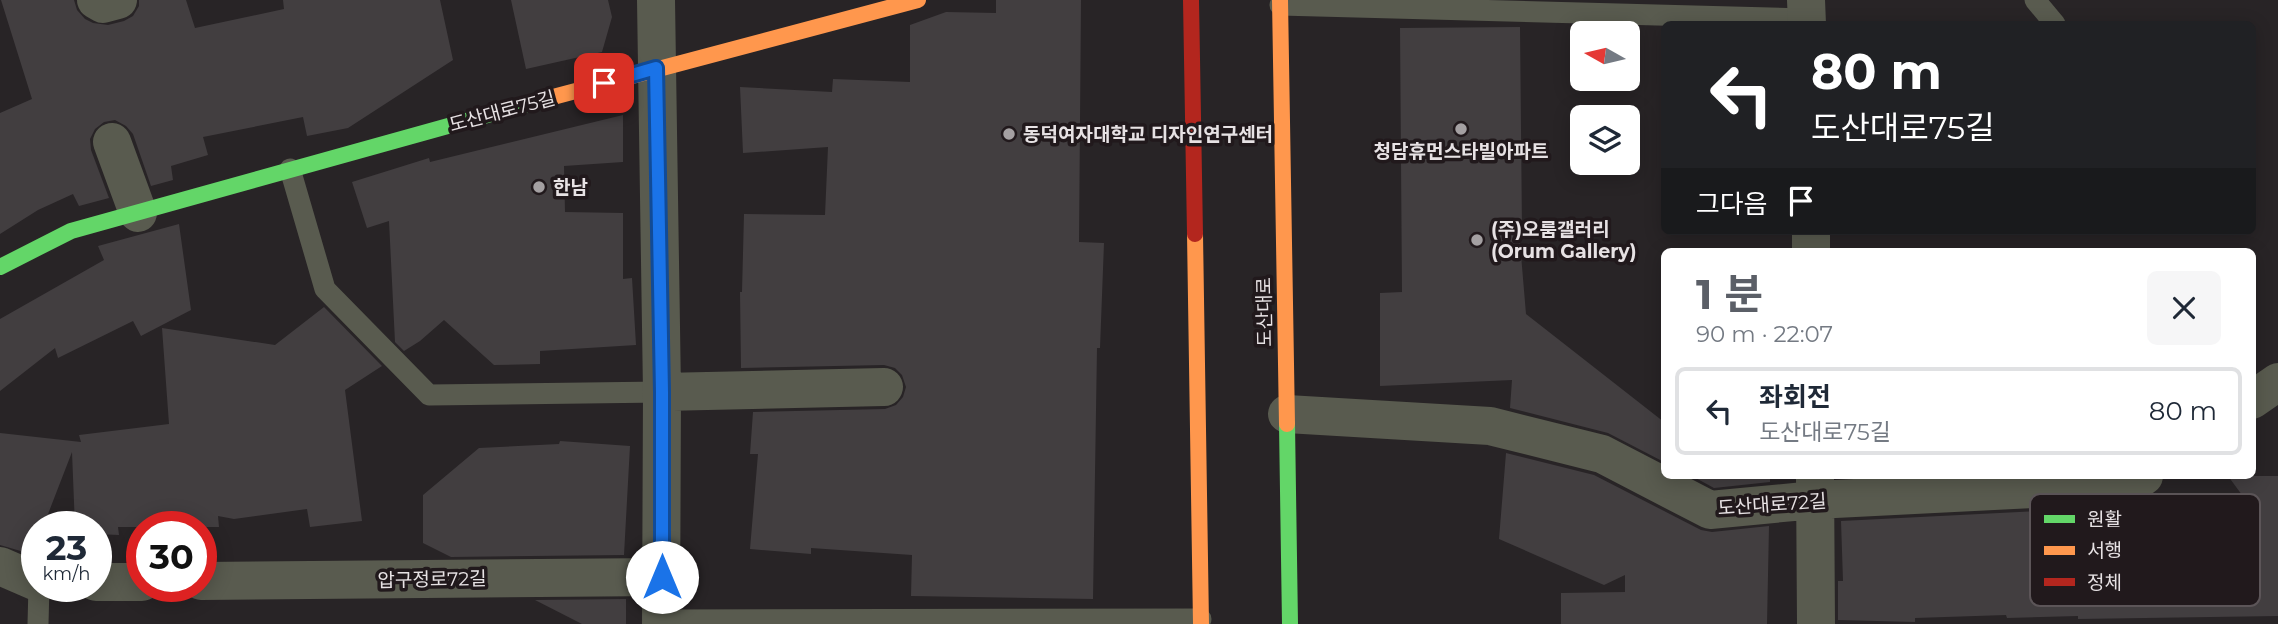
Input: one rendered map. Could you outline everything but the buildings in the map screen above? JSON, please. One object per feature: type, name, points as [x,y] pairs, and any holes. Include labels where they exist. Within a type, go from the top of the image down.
[{"type":"main road","name":"도산대로75길","points":[[0,267],[71,232],[656,68],[918,0]]},
{"type":"main road","points":[[1191,0],[1201,622]]},
{"type":"main road","name":"도산대로","points":[[1280,3],[1290,624]]},
{"type":"street","points":[[96,0],[103,4],[118,0]]},
{"type":"street","points":[[656,0],[662,392],[661,622]]},
{"type":"street","points":[[112,142],[138,213]]},
{"type":"street","points":[[2256,397],[2278,382]]},
{"type":"street","points":[[662,392],[884,387]]},
{"type":"street","name":"도산대로72길","points":[[1287,414],[1490,426],[1602,454],[1710,510],[1815,488],[2133,484],[2140,479]]},
{"type":"street","points":[[1815,488],[1816,624]]},
{"type":"street","points":[[0,566],[21,576]]},
{"type":"street","name":"압구정로72길","points":[[217,581],[662,577]]},
{"type":"lane","points":[[2035,0],[2052,21]]},
{"type":"lane","points":[[1280,3],[1807,15]]},
{"type":"lane","points":[[290,169],[325,289],[429,395],[662,392]]},
{"type":"lane","points":[[38,602],[38,624]]},
{"type":"lane","points":[[661,622],[1201,622]]},
{"type":"traffic: fast","points":[[0,267],[71,231],[538,101]]},
{"type":"traffic: fast","points":[[1287,424],[1290,624]]},
{"type":"traffic: slow","points":[[538,101],[918,0]]},
{"type":"traffic: slow","points":[[1280,0],[1287,424]]},
{"type":"traffic: slow","points":[[1195,234],[1201,624]]},
{"type":"traffic: jam","points":[[1191,0],[1195,234]]},
{"type":"place","name":"청담휴먼스타빌아파트","points":[[1461,129]]},
{"type":"place","name":"동덕여자대학교 디자인연구센터","points":[[1009,134]]},
{"type":"place","name":"한남","points":[[539,187]]},
{"type":"place","name":"(주)오룸갤러리 (Orum Gallery)","points":[[1477,240]]},
{"type":"route","points":[[604,83],[656,68],[662,392],[662,577]]}]
